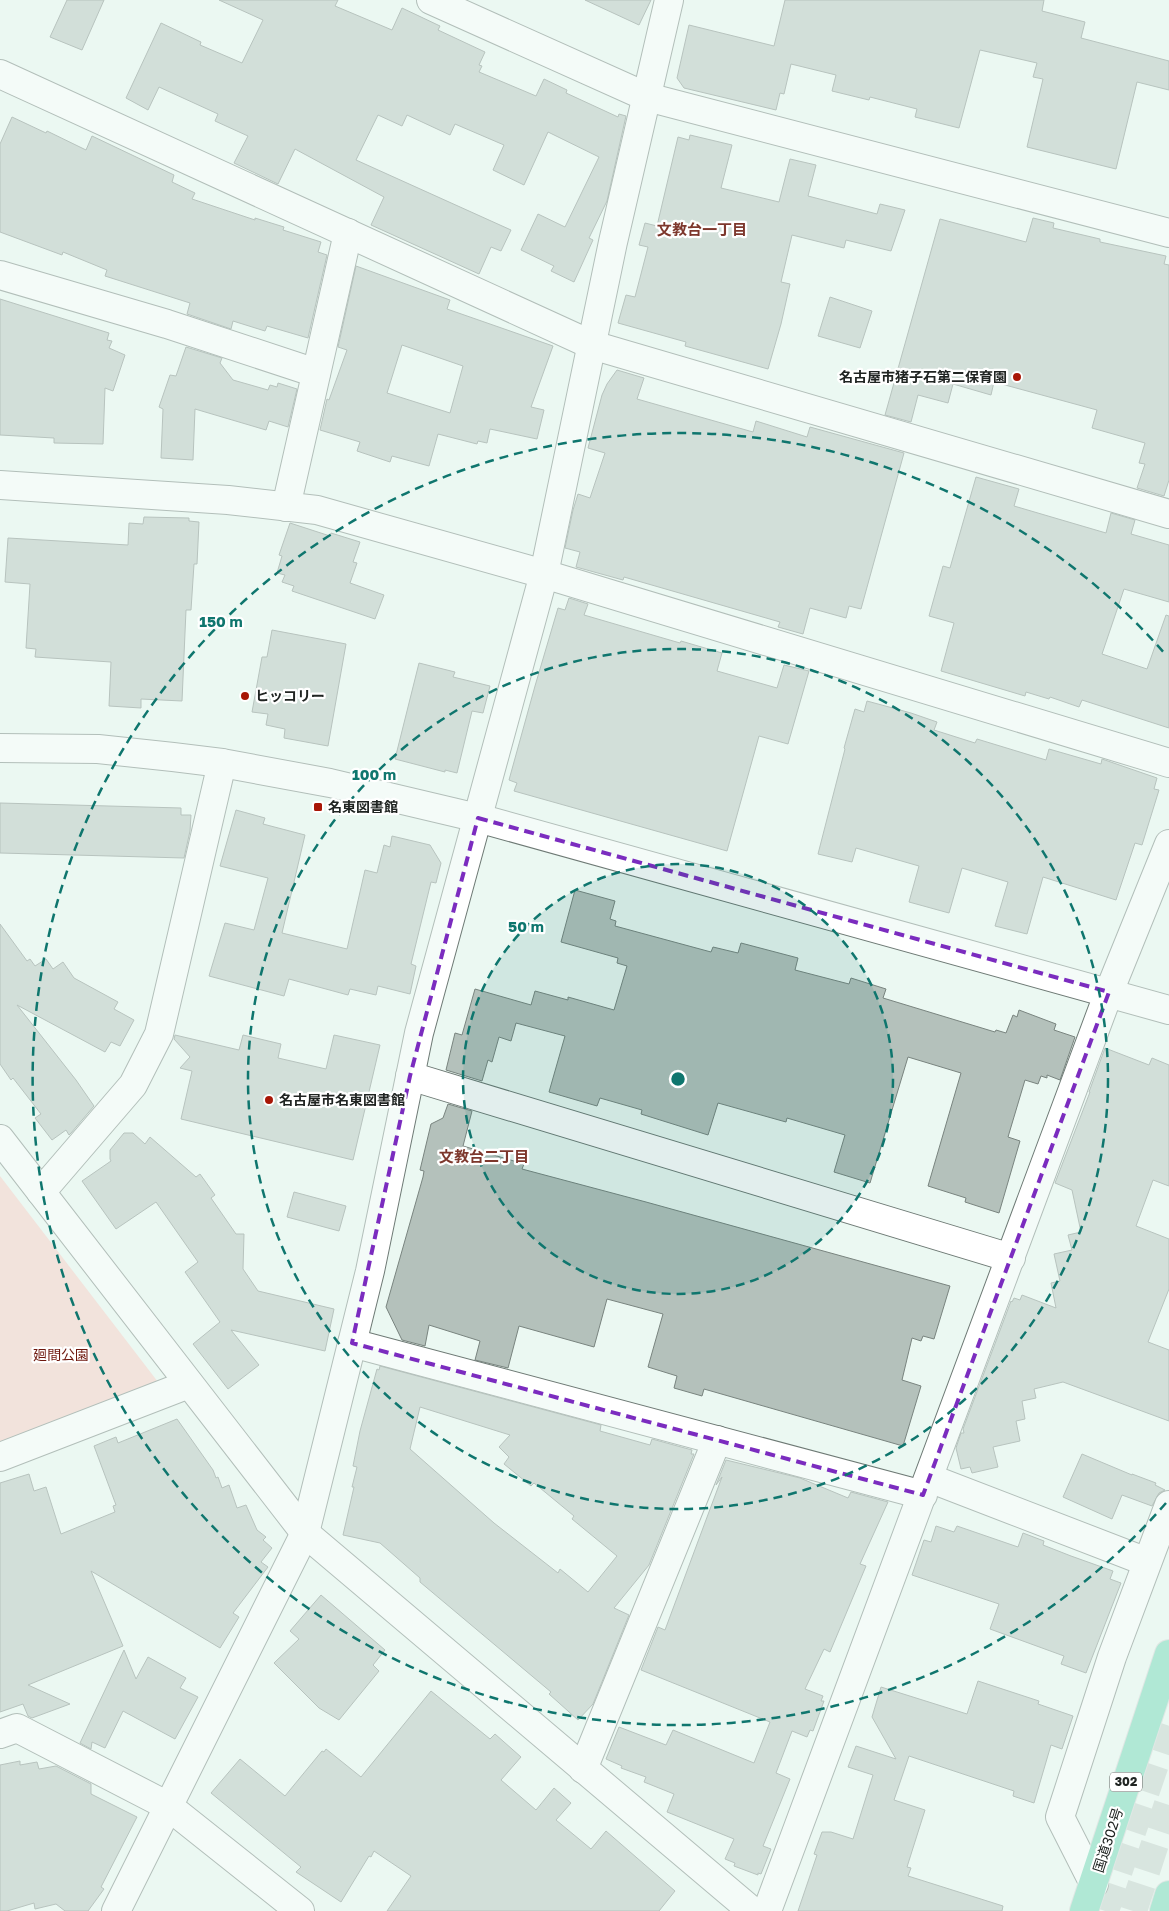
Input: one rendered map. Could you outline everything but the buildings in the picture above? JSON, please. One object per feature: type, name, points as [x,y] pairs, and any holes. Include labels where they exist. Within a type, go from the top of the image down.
[{"type":"highway","name":"国道302号","points":[[1084,1911],[1169,1654]]},
{"type":"highway","points":[[1164,1911],[1169,1895]]},
{"type":"street","points":[[431,0],[647,97],[1169,233]]},
{"type":"street","points":[[116,1911],[305,1533],[370,1271],[420,1033],[544,574],[592,344],[669,0]]},
{"type":"street","points":[[0,74],[592,344],[1169,514]]},
{"type":"street","points":[[286,507],[348,233]]},
{"type":"street","points":[[0,275],[167,324],[316,373]]},
{"type":"street","points":[[0,485],[228,500],[317,510],[544,574],[1169,763]]},
{"type":"street","points":[[0,748],[98,749],[222,763],[330,783],[478,818],[1169,1010]]},
{"type":"street","points":[[41,1192],[133,1085],[159,1034],[222,763]]},
{"type":"street","points":[[768,1911],[1108,992],[1169,844]]},
{"type":"street","points":[[410,1076],[1011,1258]]},
{"type":"street","points":[[0,1139],[305,1533],[752,1911]]},
{"type":"street","points":[[352,1344],[717,1440],[926,1486],[1147,1562]]},
{"type":"street","points":[[0,1457],[189,1384]]},
{"type":"street","points":[[583,1769],[717,1440]]},
{"type":"street","points":[[1094,1884],[1060,1817],[1112,1657],[1169,1505]]},
{"type":"street","points":[[0,1734],[17,1728],[168,1806],[300,1911]]},
{"type":"highlighted area","points":[[478,818],[1109,992],[923,1495],[352,1343],[410,1076]]},
{"type":"green space","name":"廻間公園","points":[[0,1176],[158,1382],[0,1445]]},
{"type":"tunnel","points":[[1105,1911],[1169,1723]]},
{"type":"tunnel","points":[[1133,1911],[1169,1801]]},
{"type":"place","name":"名古屋市猪子石第二保育園","points":[[1017,377]]},
{"type":"place","name":"ヒッコリー","points":[[245,696]]},
{"type":"place","name":"名東図書館","points":[[318,807]]},
{"type":"place","name":"名古屋市名東図書館","points":[[269,1100]]},
{"type":"district","name":"文教台一丁目","points":[[702,230]]},
{"type":"district","name":"文教台二丁目","points":[[484,1157]]}]
